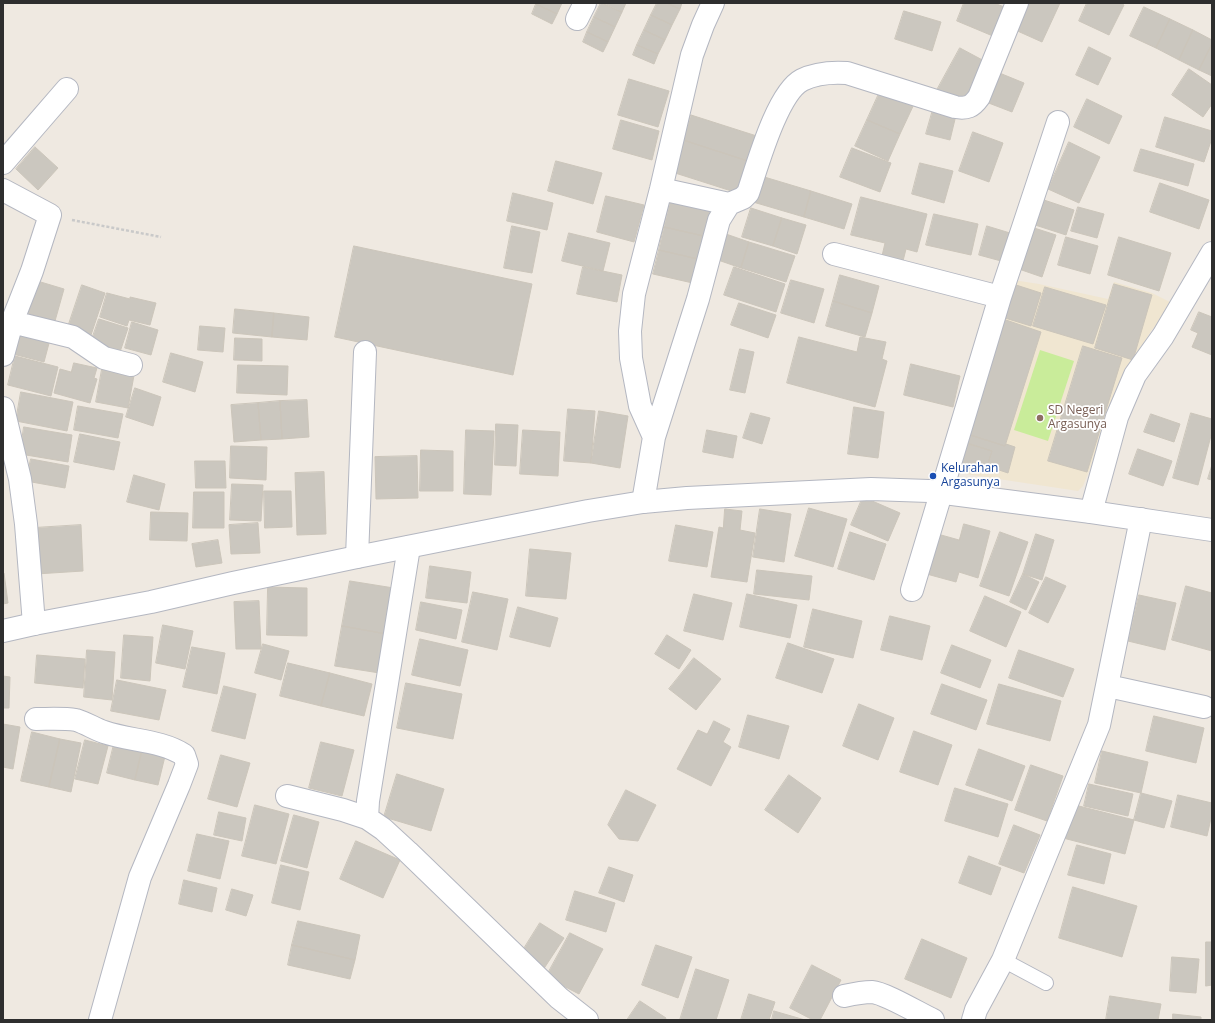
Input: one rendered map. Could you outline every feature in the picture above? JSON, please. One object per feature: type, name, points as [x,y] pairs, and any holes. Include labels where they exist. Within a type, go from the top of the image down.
[{"type":"street","points":[[654,437],[640,406],[631,358],[630,331],[637,280],[661,189],[692,56],[713,3]]},
{"type":"street","points":[[643,502],[654,437],[698,299],[719,220],[729,204],[743,198],[748,193],[771,126],[792,90],[801,81],[814,76],[833,72],[847,73],[955,107],[968,107],[973,105],[979,97],[1017,3]]},
{"type":"street","points":[[3,163],[67,88]]},
{"type":"street","points":[[912,590],[940,492],[1000,297],[1058,122]]},
{"type":"street","points":[[661,189],[729,204]]},
{"type":"street","points":[[3,190],[50,215],[32,271],[12,322],[3,355]]},
{"type":"street","points":[[1091,512],[1117,417],[1135,375],[1163,336],[1212,253]]},
{"type":"street","points":[[834,254],[1000,297]]},
{"type":"street","points":[[12,322],[72,337],[104,358],[131,365]]},
{"type":"street","points":[[357,557],[365,352]]},
{"type":"street","points":[[3,408],[20,479],[26,524],[34,624]]},
{"type":"street","points":[[3,631],[151,602],[357,557],[588,512],[643,502],[718,495],[900,489],[940,492],[1212,530]]},
{"type":"street","points":[[973,1020],[976,1010],[1003,960],[1099,725],[1141,519]]},
{"type":"street","points":[[367,818],[369,794],[409,547]]},
{"type":"street","points":[[1108,686],[1204,707]]},
{"type":"street","points":[[36,719],[64,719],[78,721],[105,732],[165,746],[177,750],[184,755],[187,764],[140,877],[100,1020]]},
{"type":"street","points":[[287,796],[343,810],[367,818],[383,829],[559,998],[588,1020]]},
{"type":"street","points":[[844,996],[873,992],[885,996],[933,1020]]},
{"type":"lane","points":[[1003,960],[1046,983]]},
{"type":"path","points":[[50,215],[161,237]]},
{"type":"shaded area","name":"SD Negeri Argasunya","points":[[1013,280],[1108,299],[1114,282],[1152,293],[1176,305],[1151,331],[1132,364],[1083,486],[1078,491],[952,472]]},
{"type":"green space","points":[[1040,350],[1074,361],[1048,441],[1014,430]]},
{"type":"building","points":[[536,3],[562,3],[557,14]]},
{"type":"building","points":[[601,3],[622,12],[615,27],[594,17]]},
{"type":"building","points":[[603,3],[626,3],[622,12]]},
{"type":"building","points":[[657,3],[667,3],[680,9],[672,25],[651,15]]},
{"type":"building","points":[[667,3],[682,3],[680,9]]},
{"type":"building","points":[[964,3],[994,3],[1012,10],[1000,39],[957,21]]},
{"type":"building","points":[[1024,3],[1060,3],[1042,42],[1013,29]]},
{"type":"building","points":[[1087,3],[1121,3],[1124,5],[1109,35],[1079,21]]},
{"type":"building","points":[[536,4],[557,14],[552,24],[532,14]]},
{"type":"building","points":[[1144,7],[1170,19],[1156,48],[1130,36]]},
{"type":"building","points":[[904,11],[941,22],[932,51],[895,39]]},
{"type":"building","points":[[651,15],[672,25],[665,40],[644,30]]},
{"type":"building","points":[[594,17],[615,27],[608,42],[587,32]]},
{"type":"building","points":[[1170,19],[1193,30],[1179,60],[1156,48]]},
{"type":"building","points":[[644,30],[665,40],[658,54],[637,45]]},
{"type":"building","points":[[1193,30],[1212,40],[1212,44],[1199,70],[1179,60]]},
{"type":"building","points":[[587,32],[608,42],[603,52],[583,42]]},
{"type":"building","points":[[1212,44],[1212,76],[1199,70]]},
{"type":"building","points":[[637,45],[658,54],[654,64],[633,55]]},
{"type":"building","points":[[1089,47],[1111,58],[1098,85],[1076,75]]},
{"type":"building","points":[[960,48],[988,63],[966,106],[937,90]]},
{"type":"building","points":[[1189,69],[1212,85],[1212,104],[1203,117],[1172,95]]},
{"type":"building","points":[[997,72],[1024,83],[1012,112],[986,102]]},
{"type":"building","points":[[629,79],[669,91],[658,127],[618,115]]},
{"type":"building","points":[[882,87],[915,102],[900,134],[867,120]]},
{"type":"building","points":[[1087,99],[1122,116],[1109,144],[1074,127]]},
{"type":"building","points":[[934,106],[957,111],[950,140],[926,134]]},
{"type":"building","points":[[691,115],[763,138],[754,163],[683,140]]},
{"type":"building","points":[[1165,117],[1212,131],[1212,138],[1204,162],[1156,147]]},
{"type":"building","points":[[621,120],[659,131],[652,160],[613,149]]},
{"type":"building","points":[[867,120],[900,134],[888,161],[855,146]]},
{"type":"building","points":[[973,132],[1003,143],[989,182],[959,171]]},
{"type":"building","points":[[683,140],[754,163],[744,195],[672,172]]},
{"type":"building","points":[[1069,142],[1100,157],[1079,203],[1048,189]]},
{"type":"building","points":[[35,147],[58,168],[38,190],[16,169]]},
{"type":"building","points":[[852,148],[891,163],[880,192],[840,177]]},
{"type":"building","points":[[1141,149],[1194,164],[1188,186],[1134,171]]},
{"type":"building","points":[[556,161],[602,173],[593,204],[548,191]]},
{"type":"building","points":[[920,163],[953,171],[944,203],[912,194]]},
{"type":"building","points":[[761,176],[811,191],[804,217],[753,202]]},
{"type":"building","points":[[1160,183],[1209,200],[1199,229],[1150,212]]},
{"type":"building","points":[[811,191],[852,204],[844,229],[804,217]]},
{"type":"building","points":[[513,193],[553,203],[547,230],[507,221]]},
{"type":"building","points":[[606,196],[644,205],[634,242],[597,232]]},
{"type":"building","points":[[861,197],[927,214],[917,252],[906,249],[903,261],[882,256],[885,243],[851,235]]},
{"type":"building","points":[[1041,199],[1074,210],[1066,235],[1032,224]]},
{"type":"building","points":[[670,202],[714,212],[708,237],[664,227]]},
{"type":"building","points":[[1078,207],[1104,214],[1097,238],[1071,231]]},
{"type":"building","points":[[751,208],[782,218],[773,246],[742,237]]},
{"type":"building","points":[[934,214],[978,224],[971,255],[926,245]]},
{"type":"building","points":[[782,218],[806,225],[797,254],[773,246]]},
{"type":"building","points":[[512,226],[540,232],[532,273],[504,268]]},
{"type":"building","points":[[987,226],[1010,233],[1001,261],[979,255]]},
{"type":"building","points":[[1028,226],[1056,235],[1042,277],[1013,267]]},
{"type":"building","points":[[664,227],[708,237],[702,260],[659,250]]},
{"type":"building","points":[[569,233],[610,243],[603,271],[562,261]]},
{"type":"building","points":[[723,233],[749,242],[741,268],[715,259]]},
{"type":"building","points":[[1066,237],[1098,246],[1090,274],[1058,265]]},
{"type":"building","points":[[1119,237],[1171,253],[1159,291],[1108,275]]},
{"type":"building","points":[[749,242],[795,256],[786,282],[741,268]]},
{"type":"building","points":[[354,246],[532,284],[513,375],[335,337]]},
{"type":"building","points":[[659,250],[702,260],[697,284],[653,274]]},
{"type":"building","points":[[583,267],[622,275],[617,302],[577,294]]},
{"type":"building","points":[[734,267],[785,284],[776,312],[724,295]]},
{"type":"building","points":[[840,275],[879,286],[872,313],[833,301]]},
{"type":"building","points":[[34,280],[64,289],[55,321],[25,313]]},
{"type":"building","points":[[791,280],[824,289],[814,323],[781,313]]},
{"type":"building","points":[[1114,284],[1152,295],[1133,360],[1095,348]]},
{"type":"building","points":[[82,285],[105,293],[90,338],[67,330]]},
{"type":"building","points":[[1016,285],[1041,293],[1031,326],[1005,318]]},
{"type":"building","points":[[1045,287],[1106,305],[1093,344],[1033,326]]},
{"type":"building","points":[[107,293],[130,299],[130,297],[156,303],[150,325],[129,320],[127,326],[100,317]]},
{"type":"building","points":[[833,301],[872,313],[865,337],[826,326]]},
{"type":"building","points":[[739,303],[776,315],[768,338],[731,325]]},
{"type":"building","points":[[235,309],[274,313],[272,337],[233,333]]},
{"type":"building","points":[[1199,312],[1212,317],[1212,355],[1192,347],[1198,333],[1191,330]]},
{"type":"building","points":[[274,313],[309,317],[307,340],[272,337]]},
{"type":"building","points":[[99,319],[128,328],[120,352],[91,342]]},
{"type":"building","points":[[1003,319],[1041,332],[1005,446],[967,434]]},
{"type":"building","points":[[132,322],[158,330],[151,355],[125,348]]},
{"type":"building","points":[[17,324],[52,332],[44,362],[9,353]]},
{"type":"building","points":[[200,326],[225,328],[223,352],[198,350]]},
{"type":"building","points":[[799,337],[857,352],[860,337],[886,342],[882,359],[887,361],[875,407],[787,383]]},
{"type":"building","points":[[235,338],[262,339],[262,361],[234,360]]},
{"type":"building","points":[[1083,346],[1122,358],[1087,472],[1048,461]]},
{"type":"building","points":[[740,349],[754,352],[745,393],[730,390]]},
{"type":"building","points":[[171,353],[203,362],[195,392],[163,382]]},
{"type":"building","points":[[15,356],[58,367],[51,396],[8,385]]},
{"type":"building","points":[[74,363],[97,368],[94,378],[97,379],[90,403],[54,393],[60,369],[71,372]]},
{"type":"building","points":[[103,364],[135,370],[128,408],[96,402]]},
{"type":"building","points":[[911,364],[960,376],[953,407],[904,395]]},
{"type":"building","points":[[238,365],[288,366],[287,395],[237,393]]},
{"type":"building","points":[[135,388],[161,397],[153,426],[126,417]]},
{"type":"building","points":[[21,392],[73,402],[67,431],[16,421]]},
{"type":"building","points":[[307,400],[309,437],[282,439],[280,401]]},
{"type":"building","points":[[280,401],[282,439],[261,440],[258,403]]},
{"type":"building","points":[[258,403],[261,440],[234,442],[231,405]]},
{"type":"building","points":[[78,406],[123,414],[118,438],[74,430]]},
{"type":"building","points":[[854,407],[884,412],[878,458],[848,454]]},
{"type":"building","points":[[568,409],[595,411],[591,463],[564,461]]},
{"type":"building","points":[[599,411],[628,416],[620,468],[591,463]]},
{"type":"building","points":[[751,413],[770,418],[762,444],[743,438]]},
{"type":"building","points":[[1191,413],[1212,419],[1212,432],[1198,485],[1173,478]]},
{"type":"building","points":[[1151,414],[1180,424],[1174,442],[1144,432]]},
{"type":"building","points":[[496,424],[518,425],[516,466],[495,465]]},
{"type":"building","points":[[24,427],[72,435],[68,462],[20,454]]},
{"type":"building","points":[[466,430],[494,431],[491,495],[464,494]]},
{"type":"building","points":[[523,430],[560,432],[558,476],[520,474]]},
{"type":"building","points":[[707,430],[737,436],[733,458],[703,452]]},
{"type":"building","points":[[80,434],[120,442],[114,470],[74,462]]},
{"type":"building","points":[[967,434],[1005,446],[1006,444],[1015,447],[1008,473],[987,466],[992,451],[964,442]]},
{"type":"building","points":[[965,443],[992,451],[984,472],[977,470],[977,473],[963,470],[964,465],[959,463]]},
{"type":"building","points":[[231,446],[267,447],[266,480],[230,478]]},
{"type":"building","points":[[1138,449],[1172,461],[1163,486],[1129,474]]},
{"type":"building","points":[[421,450],[453,451],[453,491],[420,491]]},
{"type":"building","points":[[417,456],[418,498],[376,499],[375,457]]},
{"type":"building","points":[[31,459],[69,466],[65,488],[26,481]]},
{"type":"building","points":[[195,461],[225,461],[226,488],[196,488]]},
{"type":"building","points":[[1212,465],[1212,480],[1208,479]]},
{"type":"building","points":[[324,472],[326,534],[297,535],[295,473]]},
{"type":"building","points":[[134,475],[165,484],[159,510],[127,502]]},
{"type":"building","points":[[232,484],[263,485],[261,521],[230,520]]},
{"type":"building","points":[[264,491],[291,491],[292,527],[265,528]]},
{"type":"building","points":[[194,492],[224,492],[224,528],[193,528]]},
{"type":"building","points":[[863,497],[900,513],[888,541],[851,525]]},
{"type":"building","points":[[809,508],[847,519],[833,567],[795,556]]},
{"type":"building","points":[[725,509],[742,511],[740,530],[755,533],[747,582],[711,577],[719,527],[723,528]]},
{"type":"building","points":[[760,509],[791,514],[784,562],[753,557]]},
{"type":"building","points":[[151,512],[188,513],[187,541],[150,540]]},
{"type":"building","points":[[258,523],[260,553],[231,554],[229,525]]},
{"type":"building","points":[[964,524],[990,531],[978,578],[959,572],[956,582],[923,573],[934,533],[959,540]]},
{"type":"building","points":[[81,525],[83,571],[36,574],[34,528]]},
{"type":"building","points":[[676,525],[713,532],[707,567],[669,561]]},
{"type":"building","points":[[850,532],[886,544],[874,580],[838,569]]},
{"type":"building","points":[[1000,532],[1028,542],[1009,596],[980,586]]},
{"type":"building","points":[[1036,534],[1054,540],[1042,580],[1023,574]]},
{"type":"building","points":[[218,540],[222,563],[196,567],[192,544]]},
{"type":"building","points":[[530,549],[571,553],[566,599],[526,596]]},
{"type":"building","points":[[430,566],[471,572],[467,603],[426,598]]},
{"type":"building","points":[[757,570],[812,576],[809,600],[754,594]]},
{"type":"building","points":[[3,573],[8,603],[3,604]]},
{"type":"building","points":[[1023,574],[1039,582],[1026,610],[1010,602]]},
{"type":"building","points":[[1046,577],[1066,586],[1048,623],[1029,613]]},
{"type":"building","points":[[350,581],[400,589],[392,635],[342,626]]},
{"type":"building","points":[[1186,586],[1212,593],[1212,651],[1172,640]]},
{"type":"building","points":[[268,587],[307,588],[307,636],[267,635]]},
{"type":"building","points":[[473,592],[508,599],[497,650],[462,642]]},
{"type":"building","points":[[694,594],[732,603],[723,640],[684,631]]},
{"type":"building","points":[[747,594],[797,605],[790,638],[740,627]]},
{"type":"building","points":[[1139,595],[1176,603],[1165,650],[1128,641]]},
{"type":"building","points":[[985,596],[1021,612],[1006,647],[970,631]]},
{"type":"building","points":[[259,601],[261,649],[236,649],[234,602]]},
{"type":"building","points":[[421,602],[462,610],[456,639],[416,630]]},
{"type":"building","points":[[518,607],[558,618],[550,647],[510,637]]},
{"type":"building","points":[[813,609],[862,621],[853,658],[804,647]]},
{"type":"building","points":[[890,616],[930,626],[922,660],[881,650]]},
{"type":"building","points":[[163,625],[193,631],[185,669],[156,663]]},
{"type":"building","points":[[342,626],[392,635],[386,674],[335,666]]},
{"type":"building","points":[[124,635],[153,637],[150,681],[121,678]]},
{"type":"building","points":[[667,635],[691,650],[679,669],[655,654]]},
{"type":"building","points":[[420,639],[468,650],[460,686],[412,675]]},
{"type":"building","points":[[788,643],[834,659],[822,693],[776,678]]},
{"type":"building","points":[[263,644],[289,651],[281,680],[255,673]]},
{"type":"building","points":[[952,645],[991,660],[980,688],[941,673]]},
{"type":"building","points":[[192,647],[225,653],[217,694],[183,687]]},
{"type":"building","points":[[87,650],[115,652],[112,700],[84,697]]},
{"type":"building","points":[[1019,650],[1074,669],[1063,697],[1009,678]]},
{"type":"building","points":[[37,655],[85,659],[83,688],[35,683]]},
{"type":"building","points":[[694,658],[721,679],[696,710],[669,689]]},
{"type":"building","points":[[288,663],[330,673],[321,706],[280,696]]},
{"type":"building","points":[[330,673],[372,684],[364,716],[321,706]]},
{"type":"building","points":[[3,676],[10,677],[9,708],[3,708]]},
{"type":"building","points":[[117,680],[166,690],[159,720],[111,711]]},
{"type":"building","points":[[406,683],[462,694],[453,739],[397,728]]},
{"type":"building","points":[[942,684],[987,700],[976,730],[931,714]]},
{"type":"building","points":[[999,684],[1061,701],[1050,741],[987,724]]},
{"type":"building","points":[[224,686],[256,694],[245,739],[212,731]]},
{"type":"building","points":[[859,704],[894,718],[878,760],[843,746]]},
{"type":"building","points":[[748,715],[789,726],[779,759],[739,747]]},
{"type":"building","points":[[1154,716],[1204,728],[1196,763],[1146,751]]},
{"type":"building","points":[[714,721],[730,729],[723,742],[731,747],[711,786],[677,769],[698,730],[707,734]]},
{"type":"building","points":[[3,724],[20,727],[13,769],[3,767]]},
{"type":"building","points":[[914,731],[952,745],[938,785],[900,772]]},
{"type":"building","points":[[32,732],[60,739],[49,787],[21,781]]},
{"type":"building","points":[[116,736],[144,742],[135,780],[107,773]]},
{"type":"building","points":[[60,739],[81,743],[71,792],[49,787]]},
{"type":"building","points":[[85,740],[108,746],[98,784],[75,779]]},
{"type":"building","points":[[144,742],[167,748],[158,785],[135,780]]},
{"type":"building","points":[[321,742],[354,750],[342,796],[309,788]]},
{"type":"building","points":[[979,749],[1025,766],[1012,801],[966,785]]},
{"type":"building","points":[[1102,751],[1148,762],[1141,793],[1095,783]]},
{"type":"building","points":[[221,755],[250,763],[237,807],[208,799]]},
{"type":"building","points":[[1031,765],[1063,776],[1047,821],[1015,810]]},
{"type":"building","points":[[397,774],[444,789],[431,831],[384,817]]},
{"type":"building","points":[[789,775],[821,798],[798,833],[765,810]]},
{"type":"building","points":[[1089,784],[1133,794],[1128,816],[1084,806]]},
{"type":"building","points":[[955,788],[1008,804],[998,837],[945,821]]},
{"type":"building","points":[[626,790],[656,805],[638,841],[619,839],[608,825]]},
{"type":"building","points":[[1141,793],[1172,801],[1164,828],[1134,820]]},
{"type":"building","points":[[1178,795],[1212,803],[1212,814],[1207,836],[1171,827]]},
{"type":"building","points":[[1071,804],[1134,820],[1125,854],[1063,838]]},
{"type":"building","points":[[255,805],[289,814],[276,864],[242,856]]},
{"type":"building","points":[[219,812],[246,818],[242,841],[214,835]]},
{"type":"building","points":[[294,815],[319,822],[307,868],[281,861]]},
{"type":"building","points":[[1014,825],[1040,835],[1024,873],[999,864]]},
{"type":"building","points":[[197,834],[229,841],[220,879],[188,871]]},
{"type":"building","points":[[356,841],[400,860],[383,898],[340,879]]},
{"type":"building","points":[[1077,845],[1111,854],[1104,884],[1068,875]]},
{"type":"building","points":[[969,856],[1001,868],[991,895],[959,883]]},
{"type":"building","points":[[281,865],[309,872],[300,910],[272,903]]},
{"type":"building","points":[[609,867],[633,875],[624,902],[599,893]]},
{"type":"building","points":[[184,880],[217,888],[212,912],[179,904]]},
{"type":"building","points":[[1073,887],[1137,906],[1122,957],[1059,938]]},
{"type":"building","points":[[232,889],[253,895],[246,916],[226,910]]},
{"type":"building","points":[[575,891],[615,903],[606,932],[566,920]]},
{"type":"building","points":[[298,921],[360,935],[355,960],[292,945]]},
{"type":"building","points":[[540,923],[564,938],[543,970],[520,955]]},
{"type":"building","points":[[570,933],[603,949],[579,994],[546,977]]},
{"type":"building","points":[[922,939],[967,958],[951,998],[905,979]]},
{"type":"building","points":[[1206,942],[1212,942],[1212,985],[1206,986]]},
{"type":"building","points":[[292,945],[355,960],[350,979],[288,965]]},
{"type":"building","points":[[656,945],[692,957],[678,998],[642,985]]},
{"type":"building","points":[[1172,957],[1199,959],[1196,993],[1170,991]]},
{"type":"building","points":[[812,965],[841,980],[820,1020],[813,1020],[790,1008]]},
{"type":"building","points":[[696,969],[729,980],[716,1020],[680,1020]]},
{"type":"building","points":[[749,994],[775,1002],[769,1020],[741,1020]]},
{"type":"building","points":[[1110,996],[1161,1004],[1158,1020],[1106,1020]]},
{"type":"building","points":[[640,1001],[666,1018],[665,1020],[627,1020]]},
{"type":"building","points":[[774,1011],[805,1020],[772,1020]]},
{"type":"building","points":[[1173,1014],[1201,1017],[1201,1020],[1173,1020]]},
{"type":"place","name":"SD Negeri Argasunya","points":[[1040,418]]},
{"type":"place","name":"Kelurahan Argasunya","points":[[933,476]]}]
